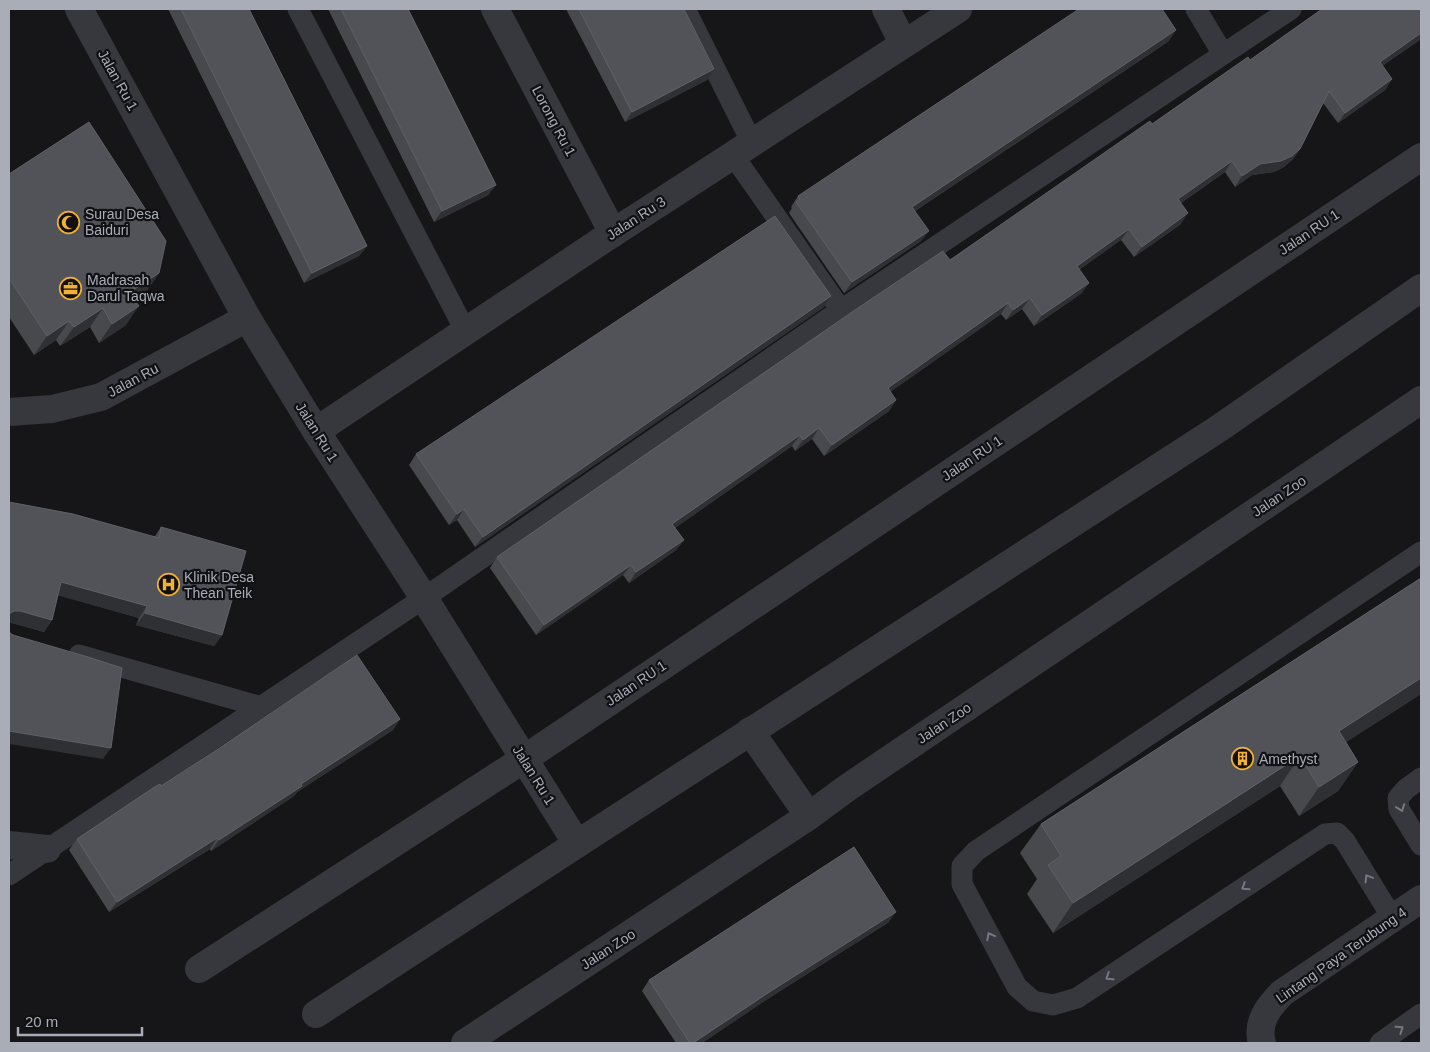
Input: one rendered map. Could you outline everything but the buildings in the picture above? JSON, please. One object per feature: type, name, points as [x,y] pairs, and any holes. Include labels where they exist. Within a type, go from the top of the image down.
[{"type":"street","name":"Lorong Ru 1","points":[[495,9],[613,233]]},
{"type":"street","points":[[886,9],[903,43]]},
{"type":"street","name":"Jalan Ru 3","points":[[316,431],[613,233],[958,9]]},
{"type":"street","name":"Jalan Ru 1","points":[[83,10],[248,318],[316,431],[424,598],[577,844]]},
{"type":"street","name":"Jalan RU 1","points":[[199,970],[524,759],[1421,157]]},
{"type":"street","points":[[316,1014],[1218,429],[1421,288]]},
{"type":"street","name":"Jalan Ru","points":[[9,412],[52,408],[100,397],[248,318]]},
{"type":"street","name":"Jalan Zoo","points":[[465,1043],[810,816],[847,788],[1421,400]]},
{"type":"street","points":[[750,731],[810,816]]},
{"type":"street","points":[[9,844],[47,850]]},
{"type":"street","name":"Lintang Paya Terubung 4","points":[[1262,1043],[1262,1022],[1270,1006],[1282,993],[1421,899]]},
{"type":"lane","points":[[298,9],[466,332]]},
{"type":"lane","points":[[685,9],[743,149],[841,310]]},
{"type":"lane","points":[[1196,9],[1223,54]]},
{"type":"lane","points":[[9,875],[424,598],[841,310],[1291,9]]},
{"type":"lane","points":[[1393,919],[1345,841],[1337,833],[1325,834],[1077,998],[1053,1006],[1033,1001],[1018,986],[962,884],[962,866],[976,851],[1421,552]]},
{"type":"lane","points":[[65,651],[262,706]]},
{"type":"lane","points":[[1421,778],[1406,789],[1398,798],[1399,809],[1421,845]]},
{"type":"lane","points":[[1380,1043],[1421,1014]]},
{"type":"place","name":"Surau Desa Baiduri","points":[[69,222]]},
{"type":"place","name":"Madrasah Darul Taqwa","points":[[71,288]]},
{"type":"place","name":"Klinik Desa Thean Teik","points":[[168,585]]},
{"type":"place","name":"Amethyst","points":[[1243,759]]}]
